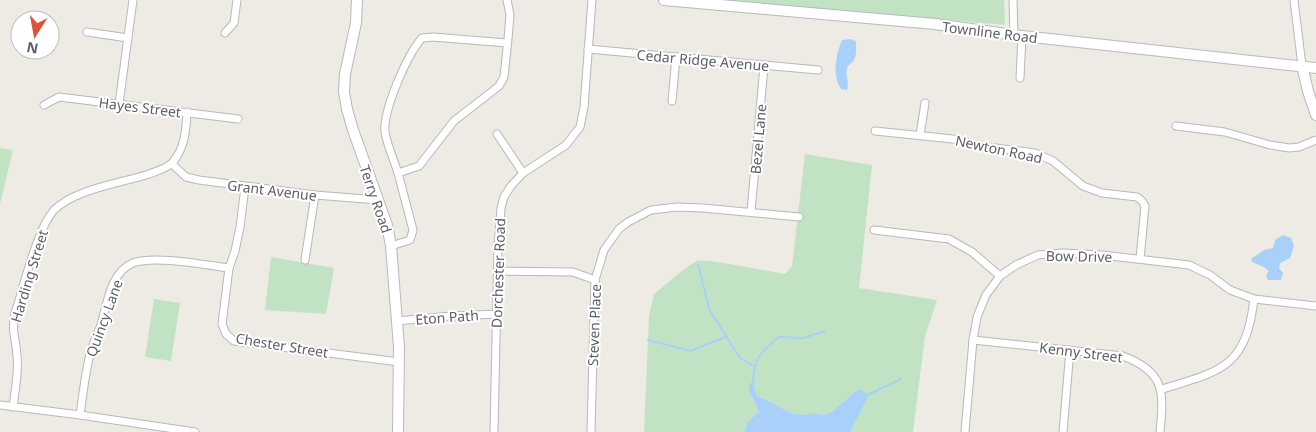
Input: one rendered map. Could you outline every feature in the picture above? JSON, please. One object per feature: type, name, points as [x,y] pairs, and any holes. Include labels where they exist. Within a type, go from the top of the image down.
[{"type":"street","points":[[119,104],[133,0]]},
{"type":"street","points":[[225,33],[234,23],[237,0]]},
{"type":"street","name":"Terry Road","points":[[357,0],[356,23],[344,92],[353,130],[387,225],[391,246],[399,362],[398,432]]},
{"type":"street","points":[[356,23],[361,0]]},
{"type":"street","points":[[398,173],[418,166],[454,120],[499,86],[504,77],[510,15],[507,0]]},
{"type":"street","name":"Dorchester Road","points":[[494,432],[501,208],[504,197],[511,186],[524,173],[566,145],[580,127],[584,107],[592,0]]},
{"type":"street","name":"Townline Road","points":[[664,0],[935,24],[1018,36],[1316,68]]},
{"type":"street","points":[[1014,0],[1020,78]]},
{"type":"street","points":[[1294,0],[1302,66],[1316,115]]},
{"type":"street","points":[[87,32],[128,38]]},
{"type":"street","points":[[391,246],[410,240],[413,230],[385,132],[386,118],[397,85],[413,48],[422,38],[433,37],[507,43]]},
{"type":"street","name":"Cedar Ridge Avenue","points":[[588,49],[818,70]]},
{"type":"street","points":[[672,101],[676,57]]},
{"type":"street","name":"Bezel Lane","points":[[751,212],[764,66]]},
{"type":"street","name":"Hayes Street","points":[[44,105],[59,98],[238,119]]},
{"type":"street","points":[[920,135],[925,103]]},
{"type":"street","points":[[172,164],[186,136],[187,112]]},
{"type":"street","points":[[1176,126],[1225,132],[1270,145],[1289,148],[1298,147],[1316,140]]},
{"type":"street","name":"Newton Road","points":[[875,131],[953,139],[980,146],[1035,153],[1053,161],[1083,186],[1102,193],[1137,198],[1145,206],[1140,259]]},
{"type":"street","points":[[497,134],[524,173]]},
{"type":"street","name":"Grant Avenue","points":[[172,164],[186,177],[199,180],[315,195],[378,200]]},
{"type":"street","name":"Harding Street","points":[[13,407],[17,371],[13,326],[15,313],[44,225],[55,210],[68,200],[84,193],[160,170],[172,164]]},
{"type":"street","name":"Chester Street","points":[[245,187],[240,227],[229,268],[222,324],[226,334],[234,340],[399,362]]},
{"type":"street","points":[[305,260],[315,195]]},
{"type":"street","name":"Steven Place","points":[[591,432],[595,280],[604,250],[612,237],[628,222],[651,210],[677,207],[799,217]]},
{"type":"street","points":[[874,230],[949,239],[972,252],[1000,276]]},
{"type":"street","name":"Bow Drive","points":[[965,432],[973,340],[977,317],[986,295],[1000,276],[1016,265],[1038,255],[1063,252],[1189,265],[1210,275],[1230,290],[1254,299],[1316,306]]},
{"type":"street","name":"Quincy Lane","points":[[80,415],[84,379],[91,352],[114,281],[122,270],[132,263],[143,260],[229,268]]},
{"type":"street","points":[[498,270],[573,272],[595,280]]},
{"type":"street","points":[[1160,432],[1162,389],[1220,369],[1235,357],[1245,340],[1251,322],[1254,299]]},
{"type":"street","name":"Eton Path","points":[[397,321],[497,314]]},
{"type":"street","name":"Kenny Street","points":[[973,340],[1122,356],[1139,362],[1153,374],[1162,389]]},
{"type":"street","points":[[1063,432],[1070,350]]},
{"type":"street","points":[[0,405],[192,432]]},
{"type":"green space","points":[[722,0],[1004,0],[1005,25]]},
{"type":"green space","points":[[0,148],[13,150],[0,204]]},
{"type":"green space","points":[[805,154],[872,165],[859,288],[937,300],[925,336],[913,432],[850,432],[862,408],[847,399],[832,412],[824,415],[812,413],[803,415],[791,413],[756,394],[752,397],[759,412],[748,421],[744,432],[644,432],[649,316],[654,294],[697,261],[724,263],[785,274],[792,266]]},
{"type":"green space","points":[[271,257],[334,268],[326,314],[265,310]]},
{"type":"green space","points":[[154,299],[180,303],[171,361],[145,357]]},
{"type":"water","points":[[851,39],[856,41],[856,53],[854,60],[848,65],[847,69],[847,90],[841,89],[838,83],[836,65],[842,40]]},
{"type":"water","points":[[1283,235],[1291,238],[1294,246],[1290,258],[1280,263],[1279,268],[1283,273],[1281,280],[1268,280],[1266,276],[1269,271],[1252,262],[1251,259],[1264,250],[1273,248],[1275,240]]},
{"type":"water","points":[[753,382],[756,394],[759,396],[791,413],[803,415],[812,413],[824,415],[832,412],[861,389],[867,395],[867,399],[850,432],[744,432],[748,421],[759,412],[749,390],[749,384]]},
{"type":"waterway","points":[[698,265],[710,311],[740,358],[754,366]]},
{"type":"waterway","points":[[753,383],[755,367],[759,356],[779,337],[803,338],[825,331]]},
{"type":"waterway","points":[[648,340],[691,351],[727,336]]},
{"type":"waterway","points":[[865,396],[901,379]]}]
